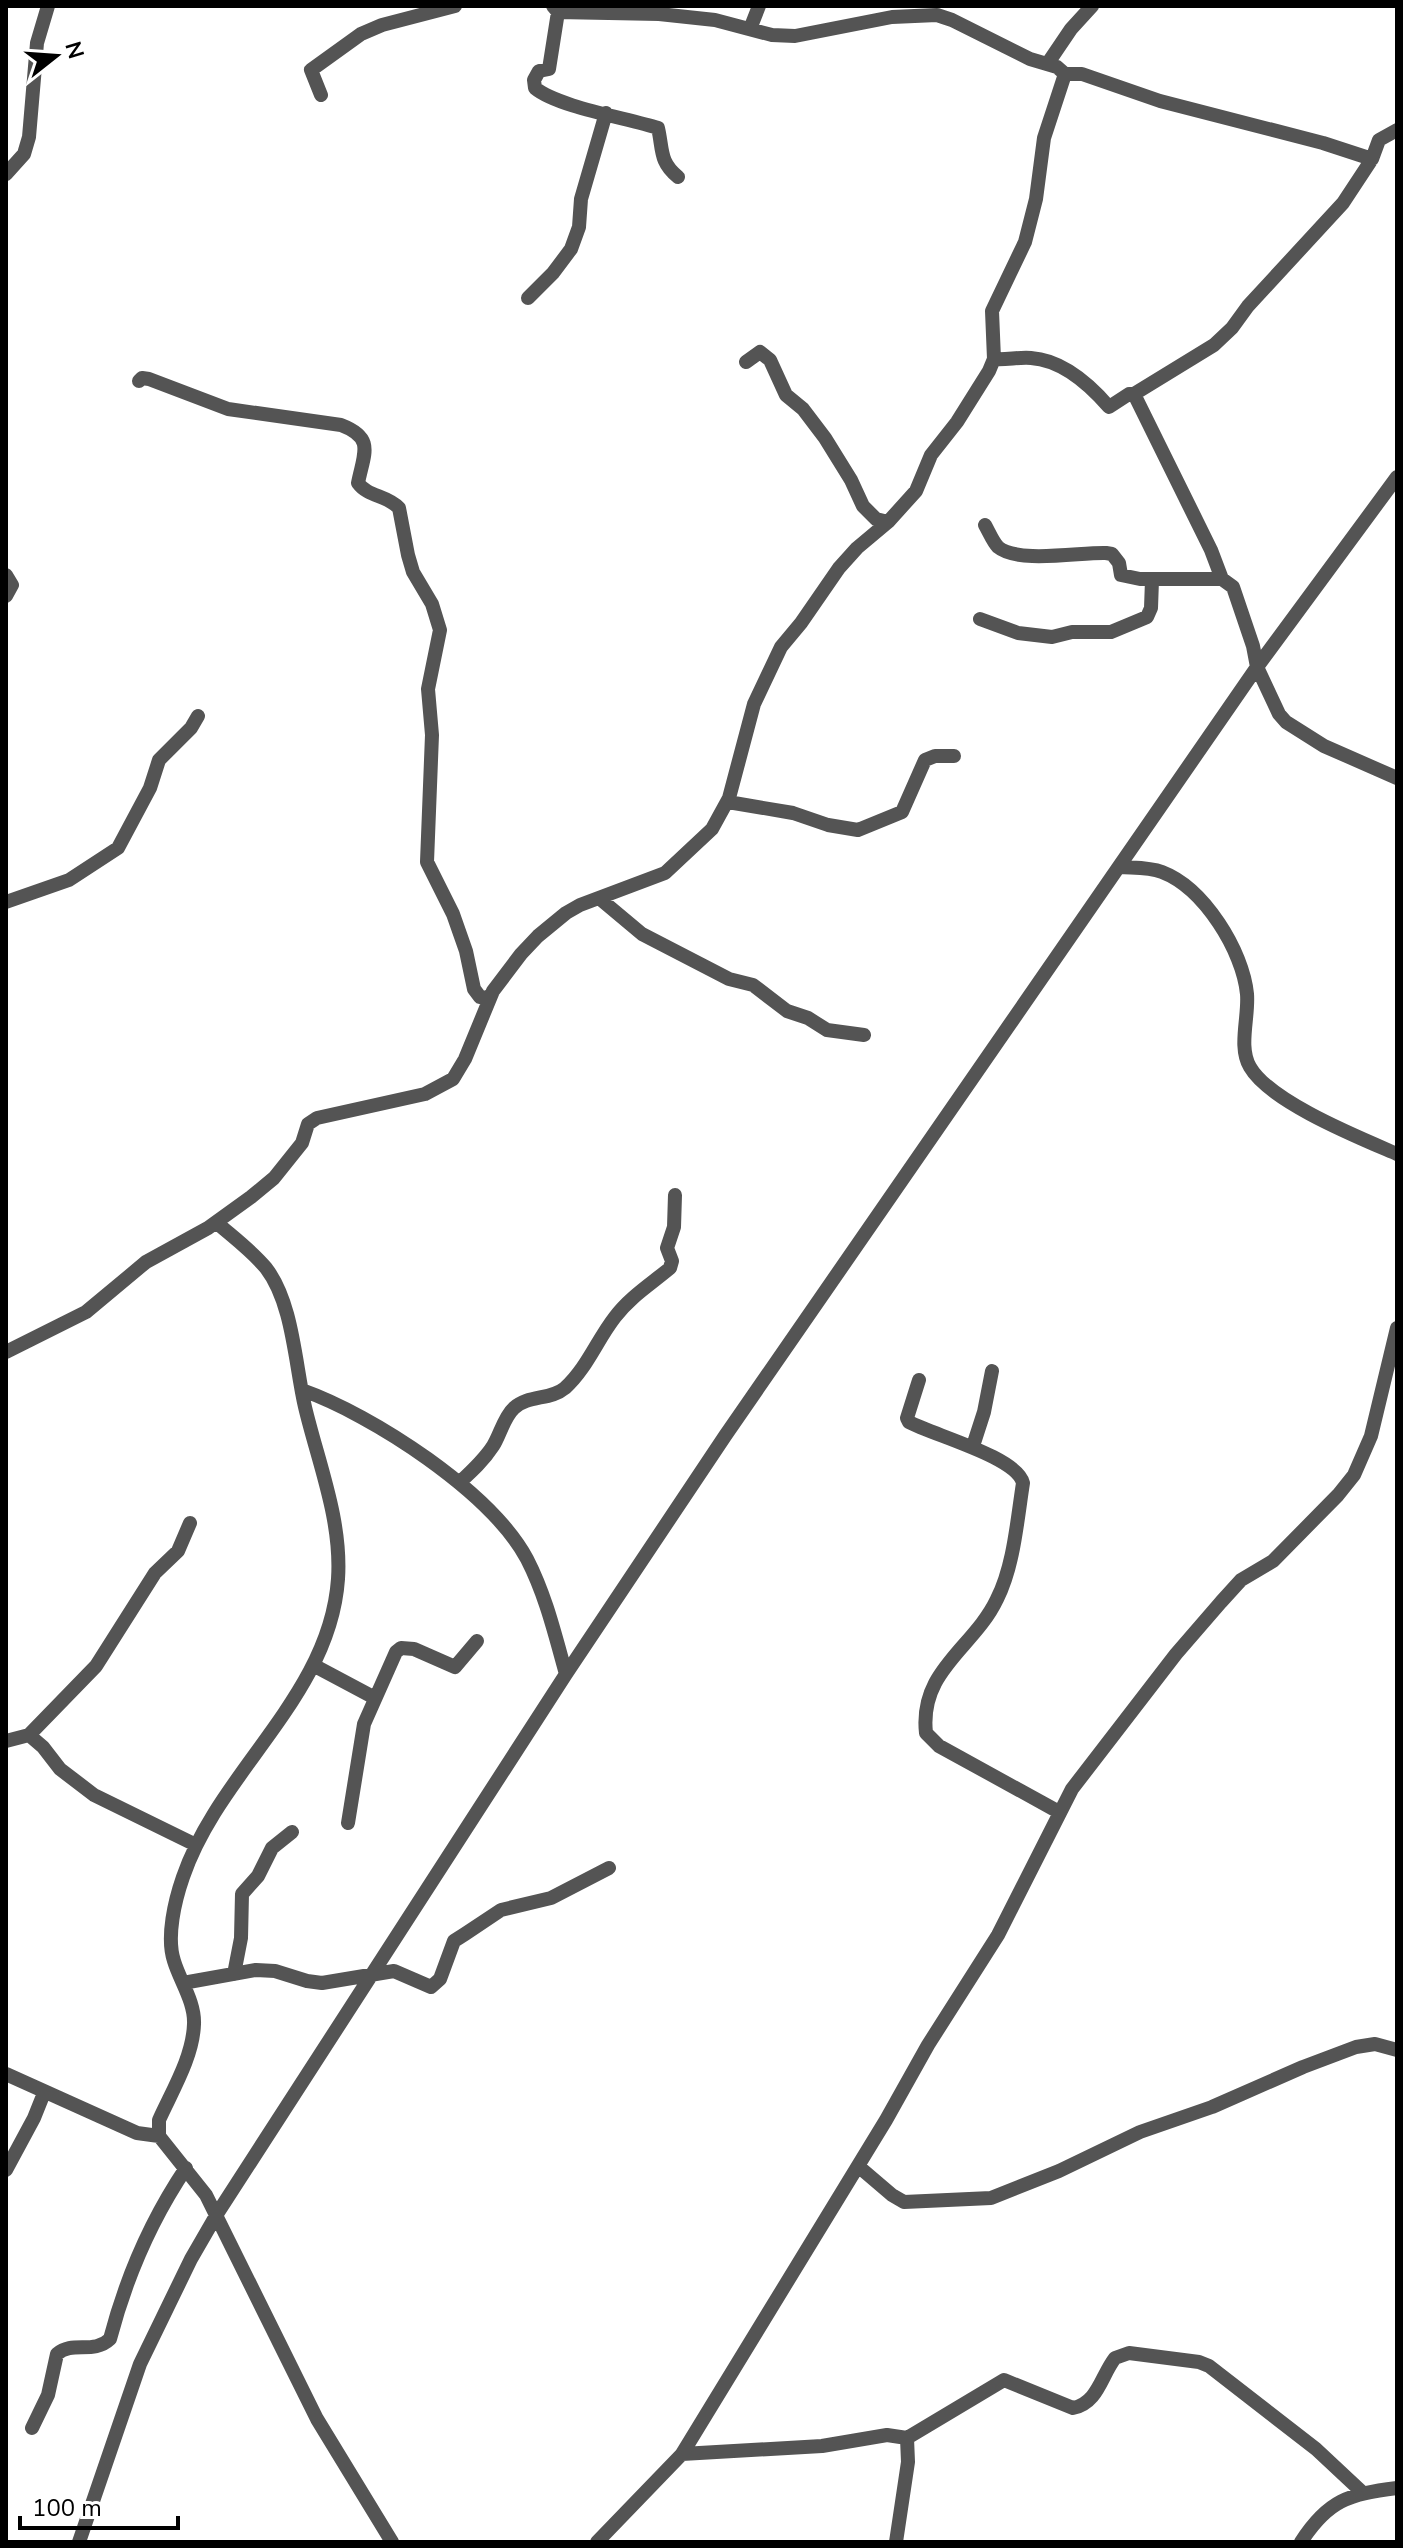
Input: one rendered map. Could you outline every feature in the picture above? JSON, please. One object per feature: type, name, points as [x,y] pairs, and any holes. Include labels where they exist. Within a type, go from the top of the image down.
[{"type":"street","points":[[6,174],[24,154],[29,137],[37,43],[48,6]]},
{"type":"street","points":[[321,95],[311,70],[350,41],[382,25],[455,6]]},
{"type":"street","points":[[756,31],[759,6]]},
{"type":"street","points":[[1048,63],[1071,29],[1092,6]]},
{"type":"street","points":[[678,177],[664,163],[658,128],[541,93],[535,88],[539,71],[549,69],[552,59],[556,9],[715,20],[756,31],[795,36],[892,17],[937,15],[1030,59],[1048,63],[1065,74],[1082,74],[1160,101],[1323,143],[1372,159]]},
{"type":"street","points":[[6,1352],[86,1312],[146,1262],[217,1223],[274,1178],[302,1143],[308,1124],[317,1118],[425,1094],[453,1079],[465,1059],[489,998],[513,963],[538,936],[566,913],[665,873],[706,837],[728,802],[754,704],[772,661],[839,568],[888,522],[922,483],[931,455],[965,411],[994,359],[992,311],[1029,229],[1044,138],[1065,74]]},
{"type":"street","points":[[528,298],[571,249],[579,227],[581,199],[606,113]]},
{"type":"street","points":[[994,359],[1026,357],[1046,360],[1073,374],[1109,407],[1134,394],[1214,345],[1232,328],[1248,306],[1349,196],[1372,159],[1379,140],[1397,130]]},
{"type":"street","points":[[746,362],[760,352],[770,360],[783,390],[803,409],[825,438],[863,506],[876,519],[888,522]]},
{"type":"street","points":[[139,381],[149,379],[228,409],[341,425],[362,437],[365,449],[358,483],[364,490],[392,501],[399,508],[413,572],[439,618],[440,636],[428,689],[432,735],[427,862],[453,914],[476,994],[489,998]]},
{"type":"street","points":[[1134,394],[1211,550],[1222,579],[1233,587],[1257,667],[1279,714],[1286,722],[1324,746],[1397,778]]},
{"type":"street","points":[[79,2542],[140,2364],[191,2259],[217,2214],[566,1674],[804,1320],[1257,667],[1397,477]]},
{"type":"street","points":[[985,525],[997,546],[1004,550],[1048,558],[1091,552],[1112,554],[1119,563],[1121,575],[1152,580],[1222,579]]},
{"type":"street","points":[[6,575],[12,585],[6,596]]},
{"type":"street","points":[[980,619],[1018,633],[1052,637],[1072,632],[1111,632],[1147,617],[1151,608],[1152,580]]},
{"type":"street","points":[[6,902],[69,880],[118,848],[150,788],[159,760],[191,728],[198,716]]},
{"type":"street","points":[[728,802],[793,813],[828,825],[861,830],[902,812],[925,760],[935,756],[954,756]]},
{"type":"street","points":[[1120,867],[1166,873],[1193,891],[1213,916],[1235,954],[1245,983],[1245,1053],[1257,1077],[1282,1096],[1338,1128],[1397,1154]]},
{"type":"street","points":[[599,898],[642,934],[729,979],[761,989],[787,1011],[808,1018],[827,1030],[864,1035]]},
{"type":"street","points":[[460,1482],[492,1448],[511,1411],[526,1401],[555,1394],[566,1387],[596,1349],[614,1318],[628,1302],[670,1268],[672,1261],[668,1244],[674,1227],[675,1195]]},
{"type":"street","points":[[217,1223],[253,1254],[275,1281],[289,1319],[302,1390],[330,1503],[338,1576],[329,1625],[313,1665],[196,1845],[183,1878],[171,1941],[172,1957],[193,2011],[192,2037],[159,2120],[159,2136],[200,2185],[217,2214],[317,2419],[392,2542]]},
{"type":"street","points":[[597,2542],[682,2454],[928,2045],[998,1935],[1059,1812],[1086,1769],[1241,1580],[1273,1561],[1354,1475],[1371,1436],[1397,1328]]},
{"type":"street","points":[[973,1446],[992,1371]]},
{"type":"street","points":[[919,1380],[907,1418],[909,1422],[973,1446],[1019,1474],[1023,1483],[999,1595],[983,1623],[942,1669],[927,1710],[926,1733],[939,1746],[1059,1812]]},
{"type":"street","points":[[302,1390],[367,1419],[460,1482],[491,1512],[526,1557],[552,1618],[566,1674]]},
{"type":"street","points":[[6,1741],[29,1735],[96,1666],[155,1573],[178,1551],[190,1523]]},
{"type":"street","points":[[348,1823],[364,1724],[396,1652],[401,1648],[414,1649],[455,1667],[477,1641]]},
{"type":"street","points":[[313,1665],[375,1698]]},
{"type":"street","points":[[29,1735],[60,1769],[94,1795],[196,1845]]},
{"type":"street","points":[[234,1974],[241,1938],[242,1894],[258,1876],[272,1848],[292,1832]]},
{"type":"street","points":[[183,1983],[256,1970],[275,1971],[322,1983],[394,1971],[431,1987],[440,1979],[454,1941],[501,1910],[551,1898],[609,1868]]},
{"type":"street","points":[[858,2166],[904,2202],[991,2198],[1059,2171],[1130,2137],[1212,2107],[1356,2047],[1375,2044],[1397,2050]]},
{"type":"street","points":[[6,2074],[137,2133],[159,2136]]},
{"type":"street","points":[[6,2170],[44,2093]]},
{"type":"street","points":[[32,2428],[48,2395],[57,2354],[70,2347],[97,2348],[110,2339],[121,2296],[166,2197],[186,2168]]},
{"type":"street","points":[[682,2454],[822,2446],[887,2435],[907,2438],[1004,2380],[1073,2408],[1091,2401],[1115,2358],[1129,2353],[1209,2366],[1316,2449],[1362,2492]]},
{"type":"street","points":[[896,2542],[908,2462],[907,2438]]},
{"type":"street","points":[[1301,2542],[1324,2513],[1362,2492],[1397,2488]]}]
